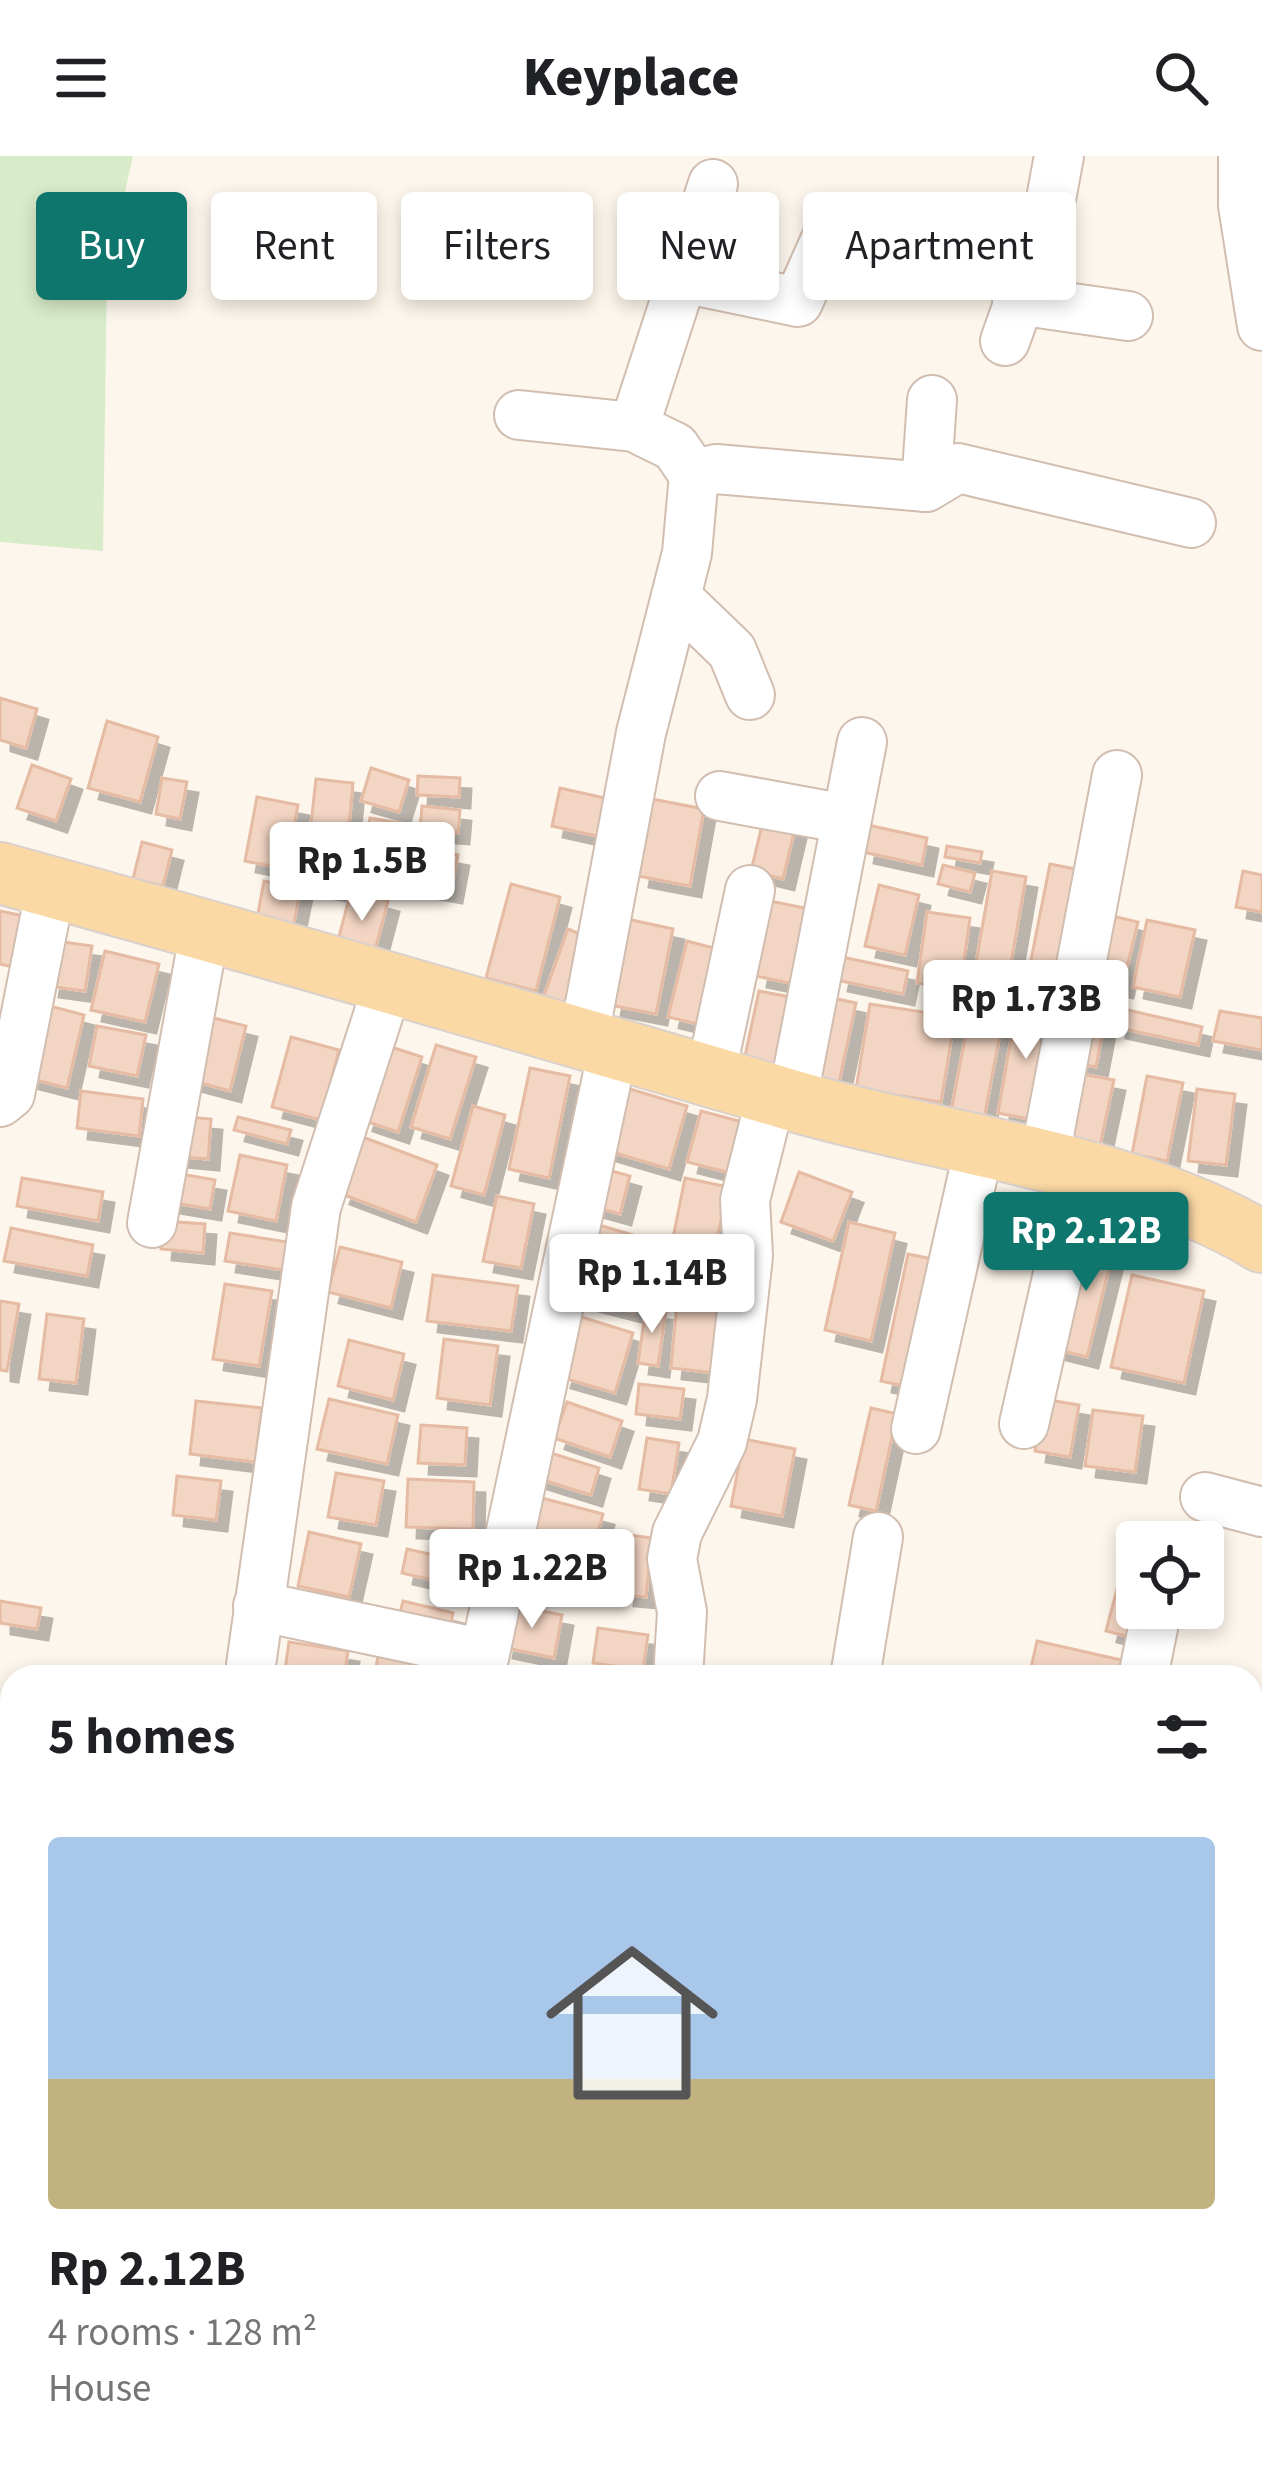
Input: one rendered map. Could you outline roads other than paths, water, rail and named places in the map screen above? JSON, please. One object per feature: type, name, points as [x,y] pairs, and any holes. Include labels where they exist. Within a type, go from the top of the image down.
[{"type":"main road","points":[[26,880],[782,1097],[1062,1167],[1184,1205],[1262,1242]]},
{"type":"street","points":[[1059,156],[1046,226],[1011,321],[1128,316]]},
{"type":"street","points":[[1243,156],[1243,205],[1262,326]]},
{"type":"street","points":[[710,192],[713,184]]},
{"type":"street","points":[[779,298],[798,302],[803,291]]},
{"type":"street","points":[[634,427],[676,300]]},
{"type":"street","points":[[926,487],[932,400]]},
{"type":"street","points":[[482,1665],[599,1041],[641,733],[687,553],[694,475],[675,447],[634,427],[519,416]]},
{"type":"street","points":[[694,475],[716,469],[926,487],[958,468],[1190,523]]},
{"type":"street","points":[[676,597],[732,651],[749,695]]},
{"type":"street","points":[[679,1665],[682,1612],[674,1546],[693,1494],[722,1442],[733,1400],[748,1256],[745,1201],[782,1097],[862,742]]},
{"type":"street","points":[[1024,1424],[1117,776]]},
{"type":"street","points":[[720,796],[846,819]]},
{"type":"street","points":[[0,1102],[10,1094],[26,880]]},
{"type":"street","points":[[711,1073],[750,890]]},
{"type":"street","points":[[152,1223],[205,929]]},
{"type":"street","points":[[251,1665],[316,1207],[388,985]]},
{"type":"street","points":[[916,1429],[979,1148]]},
{"type":"street","points":[[1205,1497],[1262,1512]]},
{"type":"street","points":[[857,1665],[878,1537]]},
{"type":"street","points":[[258,1606],[478,1665]]},
{"type":"street","points":[[1145,1665],[1153,1629]]}]
